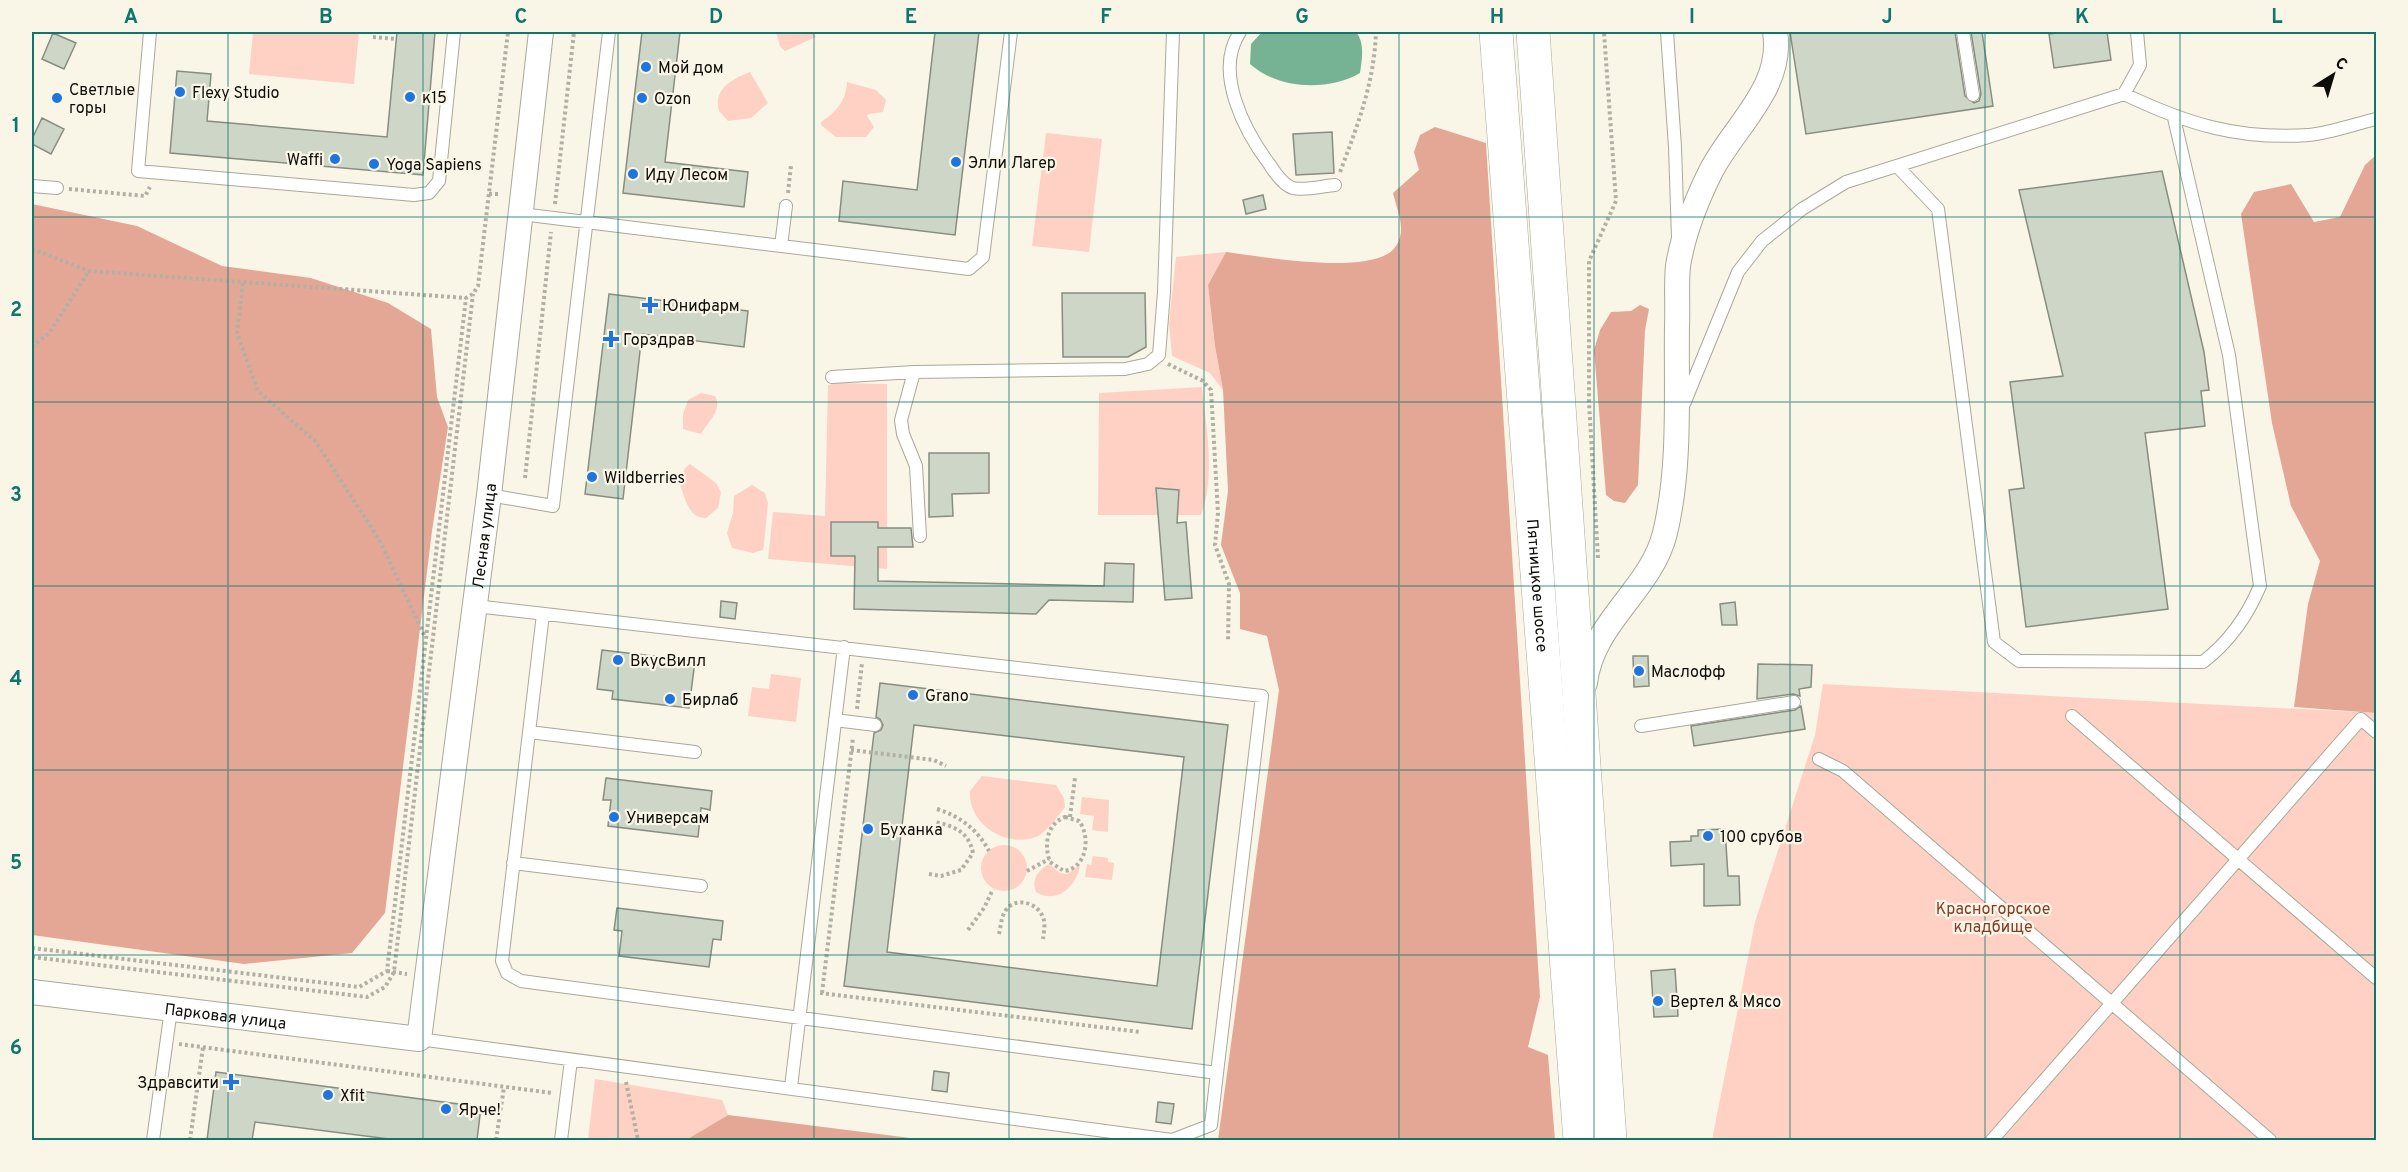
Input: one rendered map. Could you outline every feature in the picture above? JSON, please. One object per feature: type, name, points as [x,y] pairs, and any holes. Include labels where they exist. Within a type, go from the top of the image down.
[{"type":"main road","name":"Пятницкое шоссе","points":[[1496,32],[1580,1140]]},
{"type":"main road","name":"Пятницкое шоссе","points":[[1533,32],[1582,756],[1611,1140]]},
{"type":"street","name":"Лесная улица","points":[[419,1039],[489,495],[541,32]]},
{"type":"street","points":[[1582,756],[1589,659],[1598,639],[1653,564],[1665,536],[1674,491],[1678,266],[1690,224],[1711,172],[1772,77],[1778,51],[1775,32]]},
{"type":"street","name":"Парковая улица","points":[[32,992],[419,1039]]},
{"type":"lane","points":[[150,32],[138,171],[414,195],[429,193],[439,181],[454,32]]},
{"type":"lane","points":[[489,495],[553,506],[609,32]]},
{"type":"lane","points":[[521,214],[969,269],[982,257],[1011,32]]},
{"type":"lane","points":[[832,377],[914,372],[1125,369],[1148,364],[1159,355],[1164,292],[1173,32]]},
{"type":"lane","points":[[1240,32],[1236,38],[1232,60],[1231,88],[1240,115],[1255,146],[1279,177],[1293,188],[1335,186]]},
{"type":"lane","points":[[1667,32],[1675,147],[1678,266]]},
{"type":"lane","points":[[1963,32],[1973,94]]},
{"type":"lane","points":[[2124,94],[2140,65],[2137,32]]},
{"type":"lane","points":[[1676,425],[1738,272],[1762,241],[1802,209],[1846,182],[2124,94],[2174,118],[2219,130],[2263,135],[2311,135],[2376,119]]},
{"type":"lane","points":[[1897,166],[1938,209],[1994,642],[2019,661],[2203,662],[2221,648],[2249,612],[2260,586],[2229,355],[2174,118]]},
{"type":"lane","points":[[32,186],[57,188]]},
{"type":"lane","points":[[781,246],[786,206]]},
{"type":"lane","points":[[914,372],[901,420],[903,434],[916,466],[920,536]]},
{"type":"lane","points":[[419,1039],[791,1087],[1172,1140],[1211,1125],[1262,696],[475,606]]},
{"type":"lane","points":[[543,614],[502,961],[507,973],[521,981],[1217,1073]]},
{"type":"lane","points":[[791,1087],[844,647]]},
{"type":"lane","points":[[1641,726],[1794,702]]},
{"type":"lane","points":[[2072,716],[2376,978]]},
{"type":"lane","points":[[1992,1140],[2361,718],[2376,732]]},
{"type":"lane","points":[[835,720],[875,725]]},
{"type":"lane","points":[[529,732],[695,752]]},
{"type":"lane","points":[[1819,759],[1843,771],[2270,1140]]},
{"type":"lane","points":[[513,863],[700,886]]},
{"type":"lane","points":[[153,1140],[171,1009]]},
{"type":"lane","points":[[561,1140],[571,1060]]},
{"type":"path","points":[[32,957],[367,997],[385,987],[394,972],[473,294],[478,286],[508,32]]},
{"type":"path","points":[[525,478],[574,32]]},
{"type":"path","points":[[1335,186],[1369,95],[1375,58],[1376,32]]},
{"type":"path","points":[[1598,563],[1589,402],[1589,261],[1616,201],[1604,32]]},
{"type":"path","points":[[373,37],[396,39]]},
{"type":"path","points":[[786,206],[791,165]]},
{"type":"path","points":[[57,188],[145,196],[158,172]]},
{"type":"path","points":[[489,194],[498,195]]},
{"type":"path","points":[[544,195],[556,196]]},
{"type":"path","points":[[32,249],[90,271],[466,298],[473,294]]},
{"type":"path","points":[[32,347],[50,332],[90,271]]},
{"type":"path","points":[[243,283],[237,333],[258,391],[316,442],[380,541],[425,638]]},
{"type":"path","points":[[387,971],[466,298]]},
{"type":"path","points":[[1159,355],[1167,363],[1203,381],[1210,390],[1218,513],[1215,545],[1229,584],[1228,642]]},
{"type":"path","points":[[822,993],[864,649]]},
{"type":"path","points":[[851,750],[934,760],[946,766]]},
{"type":"path","points":[[1070,817],[1075,778]]},
{"type":"path","points":[[937,809],[973,828],[990,851]]},
{"type":"path","points":[[1070,817],[1083,827],[1086,837],[1081,860],[1076,866],[1064,870],[1056,867],[1049,859],[1047,841],[1050,832],[1060,819],[1070,817]]},
{"type":"path","points":[[929,874],[941,876],[961,870],[973,853],[971,842],[962,832],[935,822]]},
{"type":"path","points":[[1027,871],[1049,859]]},
{"type":"path","points":[[968,930],[984,908],[993,889]]},
{"type":"path","points":[[999,934],[1006,910],[1015,903],[1025,902],[1036,907],[1043,917],[1043,939]]},
{"type":"path","points":[[32,948],[359,987],[387,971],[407,974]]},
{"type":"path","points":[[803,990],[1140,1032]]},
{"type":"path","points":[[166,1042],[567,1095]]},
{"type":"path","points":[[190,1140],[203,1047]]},
{"type":"path","points":[[624,1066],[632,1122],[638,1140]]},
{"type":"path","points":[[496,1140],[504,1087]]},
{"type":"green space","points":[[253,32],[359,32],[354,84],[249,74]]},
{"type":"green space","points":[[776,32],[813,32],[816,37],[785,51],[780,46]]},
{"type":"green space","points":[[750,72],[768,103],[751,118],[728,121],[719,111],[721,91],[737,78]]},
{"type":"green space","points":[[847,82],[876,90],[886,100],[883,112],[867,116],[874,127],[866,137],[836,137],[821,125],[821,122],[836,110],[842,100]]},
{"type":"green space","points":[[1046,133],[1102,139],[1089,252],[1032,246]]},
{"type":"green space","points":[[1226,252],[1208,285],[1223,390],[1210,373],[1172,356],[1169,324],[1176,257]]},
{"type":"green space","points":[[837,383],[887,384],[887,569],[768,559],[773,512],[825,516],[828,385]]},
{"type":"green space","points":[[1202,387],[1209,468],[1206,499],[1201,515],[1098,515],[1099,393]]},
{"type":"green space","points":[[701,393],[715,396],[717,406],[714,415],[701,434],[683,429],[683,414],[688,400]]},
{"type":"green space","points":[[690,464],[716,483],[721,492],[718,508],[706,518],[695,515],[691,511],[679,483],[685,468]]},
{"type":"green space","points":[[752,485],[765,493],[768,503],[763,550],[753,553],[732,548],[727,533],[733,513],[734,496]]},
{"type":"green space","points":[[771,674],[801,678],[796,722],[748,716],[752,687],[769,689]]},
{"type":"green space","name":"Красногорское кладбище","points":[[1823,684],[2376,713],[2376,1140],[1712,1140],[1755,922],[1815,735]]},
{"type":"green space","points":[[982,776],[1056,785],[1064,798],[1065,807],[1048,828],[1036,837],[1024,840],[1001,836],[982,823],[971,803],[970,791]]},
{"type":"green space","points":[[1082,797],[1109,800],[1108,832],[1092,830],[1094,816],[1080,814]]},
{"type":"green space","points":[[1004,845],[1020,852],[1027,868],[1020,884],[1004,891],[988,884],[981,868],[988,852]]},
{"type":"green space","points":[[1093,856],[1108,858],[1108,862],[1114,863],[1112,880],[1085,877],[1087,864],[1091,865]]},
{"type":"green space","points":[[1049,864],[1060,873],[1067,874],[1080,865],[1075,880],[1058,895],[1051,896],[1036,892],[1034,883],[1036,875]]},
{"type":"green space","points":[[595,1079],[722,1100],[728,1115],[686,1140],[588,1140]]},
{"type":"shaded area","points":[[1262,32],[1356,32],[1362,46],[1360,73],[1333,83],[1318,85],[1288,83],[1274,79],[1250,64],[1251,44]]},
{"type":"shaded area","points":[[1435,127],[1486,143],[1540,997],[1528,1047],[1548,1055],[1555,1140],[1218,1140],[1279,690],[1267,636],[1240,629],[1240,593],[1221,545],[1228,491],[1223,390],[1208,285],[1226,252],[1289,260],[1342,263],[1366,261],[1384,256],[1396,246],[1401,233],[1393,193],[1419,170],[1414,152],[1420,135]]},
{"type":"shaded area","points":[[2376,155],[2376,713],[2294,707],[2308,604],[2320,561],[2291,506],[2272,423],[2241,214],[2254,192],[2291,184],[2314,222],[2340,217],[2365,165]]},
{"type":"shaded area","points":[[32,204],[137,226],[222,266],[311,278],[388,303],[431,329],[437,397],[448,427],[432,531],[385,913],[352,953],[244,964],[32,935]]},
{"type":"shaded area","points":[[1640,305],[1649,309],[1645,330],[1638,485],[1625,503],[1614,501],[1606,495],[1594,350],[1600,330],[1611,312],[1631,311]]},
{"type":"shaded area","points":[[728,1115],[926,1140],[686,1140]]},
{"type":"building","name":"к15","points":[[397,32],[435,32],[423,175],[170,153],[177,71],[211,74],[207,121],[387,137]]},
{"type":"building","points":[[642,32],[680,32],[665,162],[748,172],[744,207],[623,193]]},
{"type":"building","points":[[935,32],[979,32],[955,235],[839,221],[843,181],[917,190]]},
{"type":"building","points":[[1790,32],[1955,32],[1965,96],[1974,103],[1979,101],[1981,94],[1971,32],[1982,32],[1993,106],[1806,134]]},
{"type":"building","points":[[2107,32],[2111,60],[2054,68],[2049,34]]},
{"type":"building","points":[[53,33],[76,43],[64,69],[42,59]]},
{"type":"building","points":[[42,118],[64,129],[51,154],[32,144]]},
{"type":"building","points":[[1332,132],[1334,173],[1296,175],[1293,134]]},
{"type":"building","points":[[2162,171],[2204,352],[2209,390],[2201,391],[2205,426],[2145,433],[2168,609],[2026,627],[2009,490],[2024,488],[2010,382],[2063,376],[2019,190]]},
{"type":"building","points":[[1263,195],[1266,209],[1246,214],[1243,200]]},
{"type":"building","points":[[1062,293],[1145,293],[1146,347],[1128,357],[1063,357]]},
{"type":"building","points":[[609,294],[748,311],[744,347],[642,334],[623,499],[585,494]]},
{"type":"building","points":[[929,453],[989,453],[989,493],[952,494],[953,516],[929,517]]},
{"type":"building","points":[[1156,488],[1179,490],[1177,523],[1186,522],[1192,598],[1165,600]]},
{"type":"building","points":[[831,522],[878,522],[878,528],[911,528],[913,547],[878,547],[878,581],[1104,586],[1105,563],[1134,564],[1133,602],[1049,600],[1036,614],[854,609],[855,556],[831,556]]},
{"type":"building","points":[[721,601],[737,603],[735,619],[720,617]]},
{"type":"building","points":[[1735,602],[1737,625],[1722,625],[1720,604]]},
{"type":"building","points":[[602,650],[695,661],[689,708],[612,699],[613,691],[597,689]]},
{"type":"building","points":[[1633,656],[1648,656],[1649,686],[1634,687]]},
{"type":"building","points":[[1758,664],[1812,665],[1811,687],[1799,689],[1800,696],[1793,694],[1757,699]]},
{"type":"building","points":[[880,683],[1228,725],[1192,1029],[844,986],[874,733],[881,730],[883,725],[876,717]],"holes":[[[914,725],[1184,757],[1157,986],[887,952]]]},
{"type":"building","points":[[1801,706],[1805,729],[1694,746],[1691,726],[1795,710]]},
{"type":"building","points":[[606,778],[712,791],[710,810],[701,808],[698,837],[608,826],[611,800],[603,800]]},
{"type":"building","points":[[1725,829],[1728,876],[1739,876],[1740,905],[1704,906],[1704,864],[1671,866],[1670,842],[1691,841],[1691,836],[1698,836],[1698,830]]},
{"type":"building","points":[[617,908],[723,921],[721,940],[713,939],[709,967],[619,956],[622,931],[614,930]]},
{"type":"building","points":[[1675,969],[1678,1016],[1654,1017],[1651,971]]},
{"type":"building","points":[[934,1071],[949,1073],[947,1092],[932,1090]]},
{"type":"building","points":[[216,1072],[481,1107],[477,1140],[397,1140],[255,1122],[252,1140],[207,1140]]},
{"type":"building","points":[[1158,1102],[1174,1104],[1171,1124],[1156,1122]]},
{"type":"place","name":"Мой дом","points":[[646,67]]},
{"type":"place","name":"Flexy Studio","points":[[180,92]]},
{"type":"place","name":"к15","points":[[410,97]]},
{"type":"place","name":"Светлые горы","points":[[57,98]]},
{"type":"place","name":"Ozon","points":[[642,98]]},
{"type":"place","name":"Waffi","points":[[335,159]]},
{"type":"place","name":"Элли Лагер","points":[[956,162]]},
{"type":"place","name":"Yoga Sapiens","points":[[374,164]]},
{"type":"place","name":"Иду Лесом","points":[[633,174]]},
{"type":"place","name":"Юнифарм","points":[[650,305]]},
{"type":"place","name":"Горздрав","points":[[611,339]]},
{"type":"place","name":"Wildberries","points":[[592,477]]},
{"type":"place","name":"ВкусВилл","points":[[618,660]]},
{"type":"place","name":"Маслофф","points":[[1639,671]]},
{"type":"place","name":"Grano","points":[[913,695]]},
{"type":"place","name":"Бирлаб","points":[[670,699]]},
{"type":"place","name":"Универсам","points":[[614,817]]},
{"type":"place","name":"Буханка","points":[[868,829]]},
{"type":"place","name":"100 срубов","points":[[1708,836]]},
{"type":"place","name":"Вертел & Мясо","points":[[1658,1001]]},
{"type":"place","name":"Здравсити","points":[[231,1082]]},
{"type":"place","name":"Xfit","points":[[328,1095]]},
{"type":"place","name":"Ярче!","points":[[446,1109]]}]
